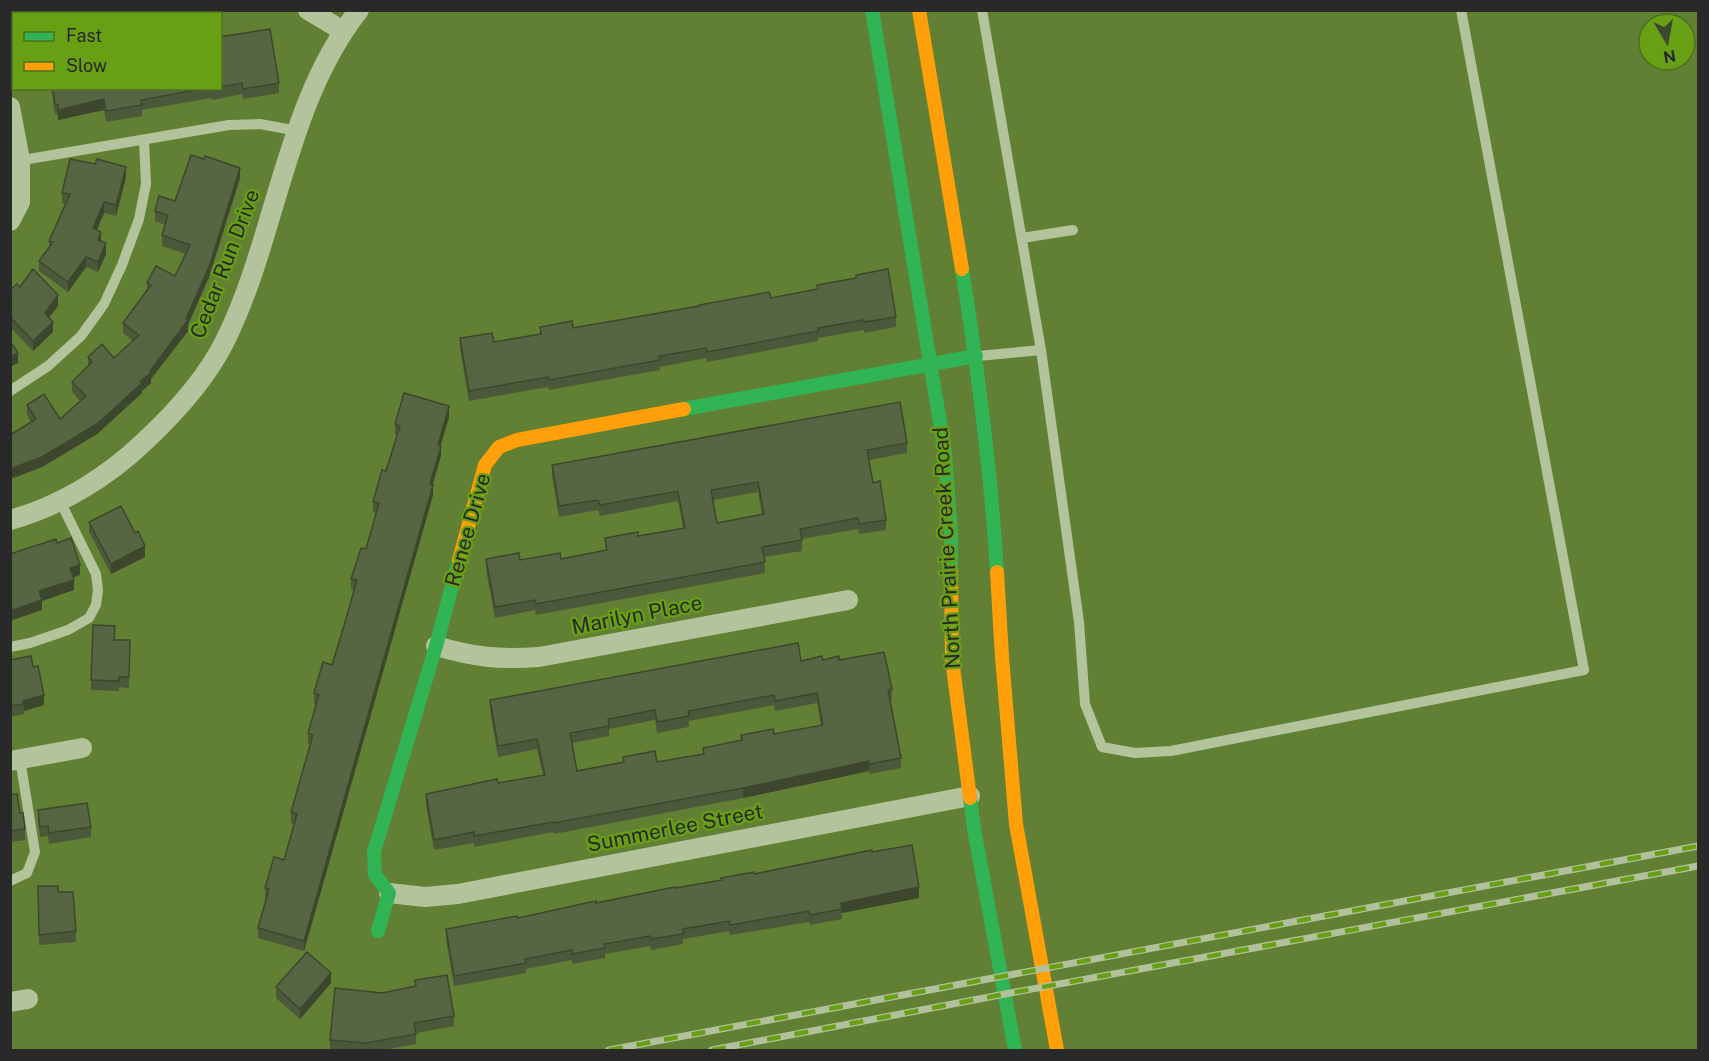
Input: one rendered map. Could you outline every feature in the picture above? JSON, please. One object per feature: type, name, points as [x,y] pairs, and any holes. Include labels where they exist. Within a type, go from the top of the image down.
[{"type":"main road","name":"North Prairie Creek Road","points":[[872,10],[945,453],[951,535],[952,658],[974,829],[1015,1050]]},
{"type":"main road","name":"North Prairie Creek Road","points":[[919,10],[976,356],[994,532],[1016,824],[1057,1050]]},
{"type":"main road","name":"Renee Drive","points":[[389,892],[375,875],[374,852],[436,646],[485,465],[499,447],[518,440],[976,356]]},
{"type":"main road","points":[[378,931],[389,892]]},
{"type":"street","points":[[308,10],[344,30]]},
{"type":"street","name":"Cedar Run Drive","points":[[10,520],[60,501],[104,476],[137,449],[170,417],[201,379],[225,342],[255,264],[298,131],[321,72],[344,30],[359,10]]},
{"type":"street","points":[[10,107],[20,202],[10,221]]},
{"type":"street","name":"Marilyn Place","points":[[436,646],[488,658],[510,660],[539,657],[848,600]]},
{"type":"street","points":[[15,760],[82,748]]},
{"type":"street","name":"Summerlee Street","points":[[389,892],[425,897],[458,894],[970,796]]},
{"type":"lane","points":[[982,10],[1041,350],[1079,622],[1085,704],[1102,747],[1136,753],[1171,751],[1230,741],[1584,670],[1461,10]]},
{"type":"lane","points":[[16,161],[229,125],[260,124],[298,131]]},
{"type":"lane","points":[[10,391],[48,366],[81,336],[104,304],[139,219],[146,184],[144,140]]},
{"type":"lane","points":[[1022,238],[1073,230]]},
{"type":"lane","points":[[976,356],[1041,350]]},
{"type":"lane","points":[[10,647],[68,630],[89,618],[96,605],[98,590],[96,574],[60,501]]},
{"type":"lane","points":[[10,881],[27,873],[35,852],[15,760]]},
{"type":"building","points":[[270,29],[279,83],[243,89],[242,83],[222,87],[222,37]]},
{"type":"building","points":[[53,90],[195,90],[141,100],[142,105],[106,111],[104,99],[58,110],[58,105],[55,104]]},
{"type":"building","points":[[191,155],[204,159],[205,156],[240,168],[209,267],[186,319],[188,320],[150,371],[151,373],[97,424],[42,457],[10,469],[10,435],[36,419],[27,405],[44,394],[60,419],[86,396],[72,382],[92,362],[88,357],[102,344],[114,358],[139,335],[123,323],[151,285],[147,283],[156,266],[175,276],[190,245],[162,235],[168,215],[155,211],[159,196],[175,201]]},
{"type":"building","points":[[70,159],[95,164],[97,159],[126,167],[116,205],[104,202],[93,228],[101,232],[98,240],[106,243],[98,262],[86,257],[68,282],[39,261],[53,242],[49,241],[70,194],[62,193]]},
{"type":"building","points":[[33,269],[58,295],[45,313],[53,322],[33,341],[10,317],[10,290],[17,284],[20,287]]},
{"type":"building","points":[[888,269],[896,317],[818,328],[818,331],[707,352],[706,348],[659,356],[660,360],[549,380],[548,377],[469,391],[460,338],[492,333],[494,342],[541,334],[540,327],[572,321],[573,328],[769,292],[771,298],[818,289],[817,285]]},
{"type":"building","points":[[10,341],[18,353],[10,357]]},
{"type":"building","points":[[404,393],[449,406],[430,484],[433,485],[304,941],[258,928],[269,889],[265,888],[274,857],[284,860],[297,814],[291,812],[313,735],[308,733],[319,695],[314,693],[323,662],[332,665],[344,626],[357,580],[351,579],[361,548],[366,549],[379,503],[373,502],[382,470],[386,471],[400,426],[395,424]]},
{"type":"building","points":[[900,402],[907,443],[867,450],[873,483],[880,481],[886,520],[859,524],[858,518],[800,529],[802,540],[762,547],[765,562],[536,604],[535,600],[495,607],[486,559],[519,553],[520,560],[560,553],[561,559],[607,550],[605,538],[638,532],[638,536],[685,528],[678,491],[600,505],[598,500],[559,506],[552,465]],"holes":[[[758,482],[764,514],[717,523],[711,490]]]},
{"type":"building","points":[[121,506],[135,533],[138,531],[145,546],[111,564],[89,522]]},
{"type":"building","points":[[71,538],[80,565],[70,568],[74,580],[39,591],[42,600],[10,611],[10,554],[56,539],[57,543]]},
{"type":"building","points":[[93,625],[115,626],[114,640],[130,640],[129,677],[119,677],[119,681],[91,680]]},
{"type":"building","points":[[798,643],[801,661],[822,656],[823,660],[839,656],[839,660],[884,652],[892,689],[888,690],[901,758],[869,764],[869,761],[743,788],[554,823],[474,836],[474,832],[434,840],[426,794],[497,779],[498,783],[545,775],[537,739],[498,746],[490,700]],"holes":[[[817,693],[823,725],[774,734],[773,729],[741,735],[742,740],[703,748],[704,754],[657,762],[655,751],[623,757],[624,762],[577,771],[570,733],[609,726],[608,719],[655,710],[657,722],[689,716],[688,711],[774,695],[775,701]]]},
{"type":"building","points":[[31,656],[33,667],[38,666],[44,695],[23,701],[24,704],[10,706],[10,660]]},
{"type":"building","points":[[17,794],[25,829],[10,831],[10,795]]},
{"type":"building","points":[[87,803],[91,827],[49,833],[48,826],[40,827],[38,810]]},
{"type":"building","points":[[912,845],[919,887],[841,903],[842,909],[810,915],[809,911],[730,925],[729,921],[683,929],[683,934],[651,939],[650,936],[604,944],[605,948],[572,954],[572,950],[525,959],[526,963],[454,976],[446,929],[517,916],[518,918],[596,901],[596,903],[722,880],[721,878],[754,872],[754,874],[872,850],[872,852]]},
{"type":"building","points":[[38,886],[58,886],[58,892],[73,892],[76,931],[39,935]]},
{"type":"building","points":[[307,952],[331,973],[300,1009],[276,987]]},
{"type":"building","points":[[447,975],[454,1016],[414,1023],[416,1034],[366,1043],[330,1040],[335,988],[382,993],[416,986],[415,980]]},
{"type":"railway","points":[[609,1050],[1698,846]]},
{"type":"railway","points":[[712,1050],[1698,866]]},
{"type":"traffic: fast","points":[[872,10],[945,453],[951,535],[951,572]]},
{"type":"traffic: fast","points":[[962,269],[983,421],[997,572]]},
{"type":"traffic: fast","points":[[684,409],[976,356]]},
{"type":"traffic: fast","points":[[378,931],[389,893],[375,875],[374,852],[436,646],[459,560]]},
{"type":"traffic: fast","points":[[970,798],[1015,1050]]},
{"type":"traffic: slow","points":[[919,10],[962,269]]},
{"type":"traffic: slow","points":[[459,560],[485,465],[499,447],[517,440],[684,409]]},
{"type":"traffic: slow","points":[[951,572],[952,659],[970,798]]},
{"type":"traffic: slow","points":[[997,572],[1016,824],[1057,1050]]}]
